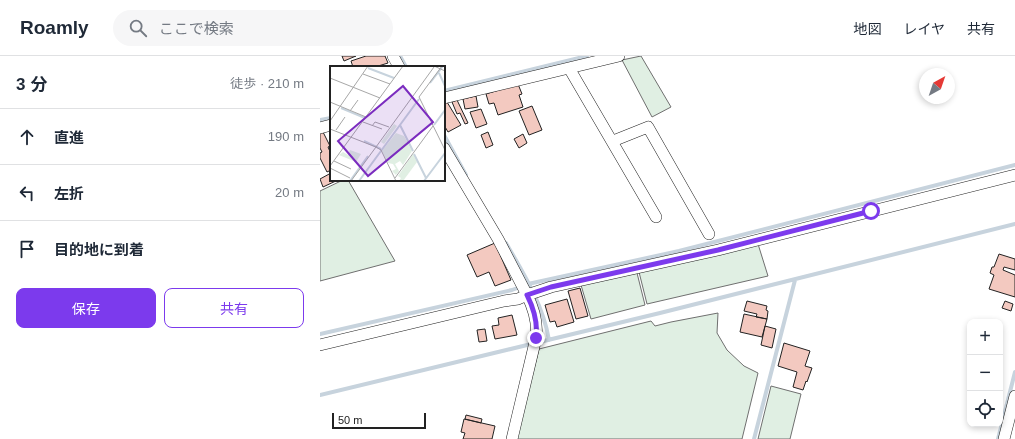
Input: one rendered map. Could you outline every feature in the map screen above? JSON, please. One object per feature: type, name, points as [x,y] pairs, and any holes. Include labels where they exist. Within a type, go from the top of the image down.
[{"type":"street","points":[[393,56],[398,66]]},
{"type":"street","points":[[445,98],[617,56]]},
{"type":"street","points":[[569,68],[656,217]]},
{"type":"street","points":[[320,128],[330,125]]},
{"type":"street","points":[[613,142],[648,127],[709,234]]},
{"type":"street","points":[[445,150],[528,290],[535,314],[537,327],[536,338],[512,439]]},
{"type":"street","points":[[320,345],[504,301],[518,299],[528,290],[551,287],[718,250],[1015,175]]},
{"type":"street","points":[[1004,439],[1015,396]]},
{"type":"green space","points":[[641,56],[671,107],[652,117],[622,60]]},
{"type":"green space","points":[[341,181],[349,181],[395,261],[320,281],[320,191]]},
{"type":"green space","points":[[758,244],[768,276],[647,304],[639,272]]},
{"type":"green space","points":[[637,273],[645,305],[591,319],[581,285]]},
{"type":"green space","points":[[718,313],[717,333],[727,350],[744,366],[758,373],[742,439],[516,439],[539,349],[651,321],[655,326]]},
{"type":"green space","points":[[771,386],[801,394],[790,439],[758,439]]},
{"type":"building","points":[[342,56],[356,56],[344,61]]},
{"type":"building","points":[[366,56],[385,56],[388,63],[378,66],[353,66],[351,61]]},
{"type":"building","points":[[518,84],[522,94],[519,95],[523,107],[498,115],[494,103],[489,104],[486,94]]},
{"type":"building","points":[[476,96],[478,107],[465,109],[463,99]]},
{"type":"building","points":[[457,100],[468,123],[465,124],[460,113],[457,114],[452,102]]},
{"type":"building","points":[[447,102],[461,125],[448,132],[445,127],[445,103]]},
{"type":"building","points":[[532,106],[542,130],[529,135],[519,111]]},
{"type":"building","points":[[481,109],[487,124],[476,128],[470,112]]},
{"type":"building","points":[[322,130],[330,146],[328,147],[330,152],[330,170],[327,172],[320,158],[320,153],[322,152],[320,148],[320,131]]},
{"type":"building","points":[[488,132],[493,145],[486,148],[481,135]]},
{"type":"building","points":[[523,134],[527,143],[519,148],[514,139]]},
{"type":"building","points":[[330,174],[330,181],[336,181],[323,187],[320,179]]},
{"type":"building","points":[[495,243],[511,280],[495,286],[489,272],[477,277],[467,255]]},
{"type":"building","points":[[999,254],[1015,259],[1015,270],[1004,267],[1003,270],[1015,275],[1015,297],[989,289],[994,275],[990,273]]},
{"type":"building","points":[[580,288],[588,316],[576,319],[568,291]]},
{"type":"building","points":[[567,299],[574,322],[557,327],[555,321],[550,322],[545,305]]},
{"type":"building","points":[[747,301],[767,306],[767,319],[756,317],[757,314],[744,311]]},
{"type":"building","points":[[1005,301],[1013,304],[1011,311],[1002,308]]},
{"type":"building","points":[[744,314],[767,319],[762,337],[740,332]]},
{"type":"building","points":[[512,315],[517,335],[495,339],[492,326],[499,325],[498,318]]},
{"type":"building","points":[[765,326],[776,329],[772,348],[761,345]]},
{"type":"building","points":[[485,329],[487,341],[479,342],[477,330]]},
{"type":"building","points":[[784,343],[810,351],[805,366],[812,368],[803,390],[793,387],[797,372],[778,366]]},
{"type":"building","points":[[466,415],[482,419],[481,423],[465,419]]},
{"type":"building","points":[[464,419],[495,426],[492,439],[463,439],[465,433],[461,432]]},
{"type":"waterway","points":[[400,56],[405,66]]},
{"type":"waterway","points":[[445,91],[587,56]]},
{"type":"waterway","points":[[320,120],[330,118]]},
{"type":"waterway","points":[[445,137],[466,175]]},
{"type":"waterway","points":[[320,334],[512,290],[528,284],[679,251],[1015,165]]},
{"type":"waterway","points":[[320,395],[660,313],[1015,224]]},
{"type":"waterway","points":[[506,243],[538,302],[549,340]]},
{"type":"waterway","points":[[754,439],[795,280]]},
{"type":"waterway","points":[[998,439],[1015,372]]},
{"type":"route","points":[[536,338],[537,327],[535,314],[527,295],[536,291],[718,250],[871,211]]}]
